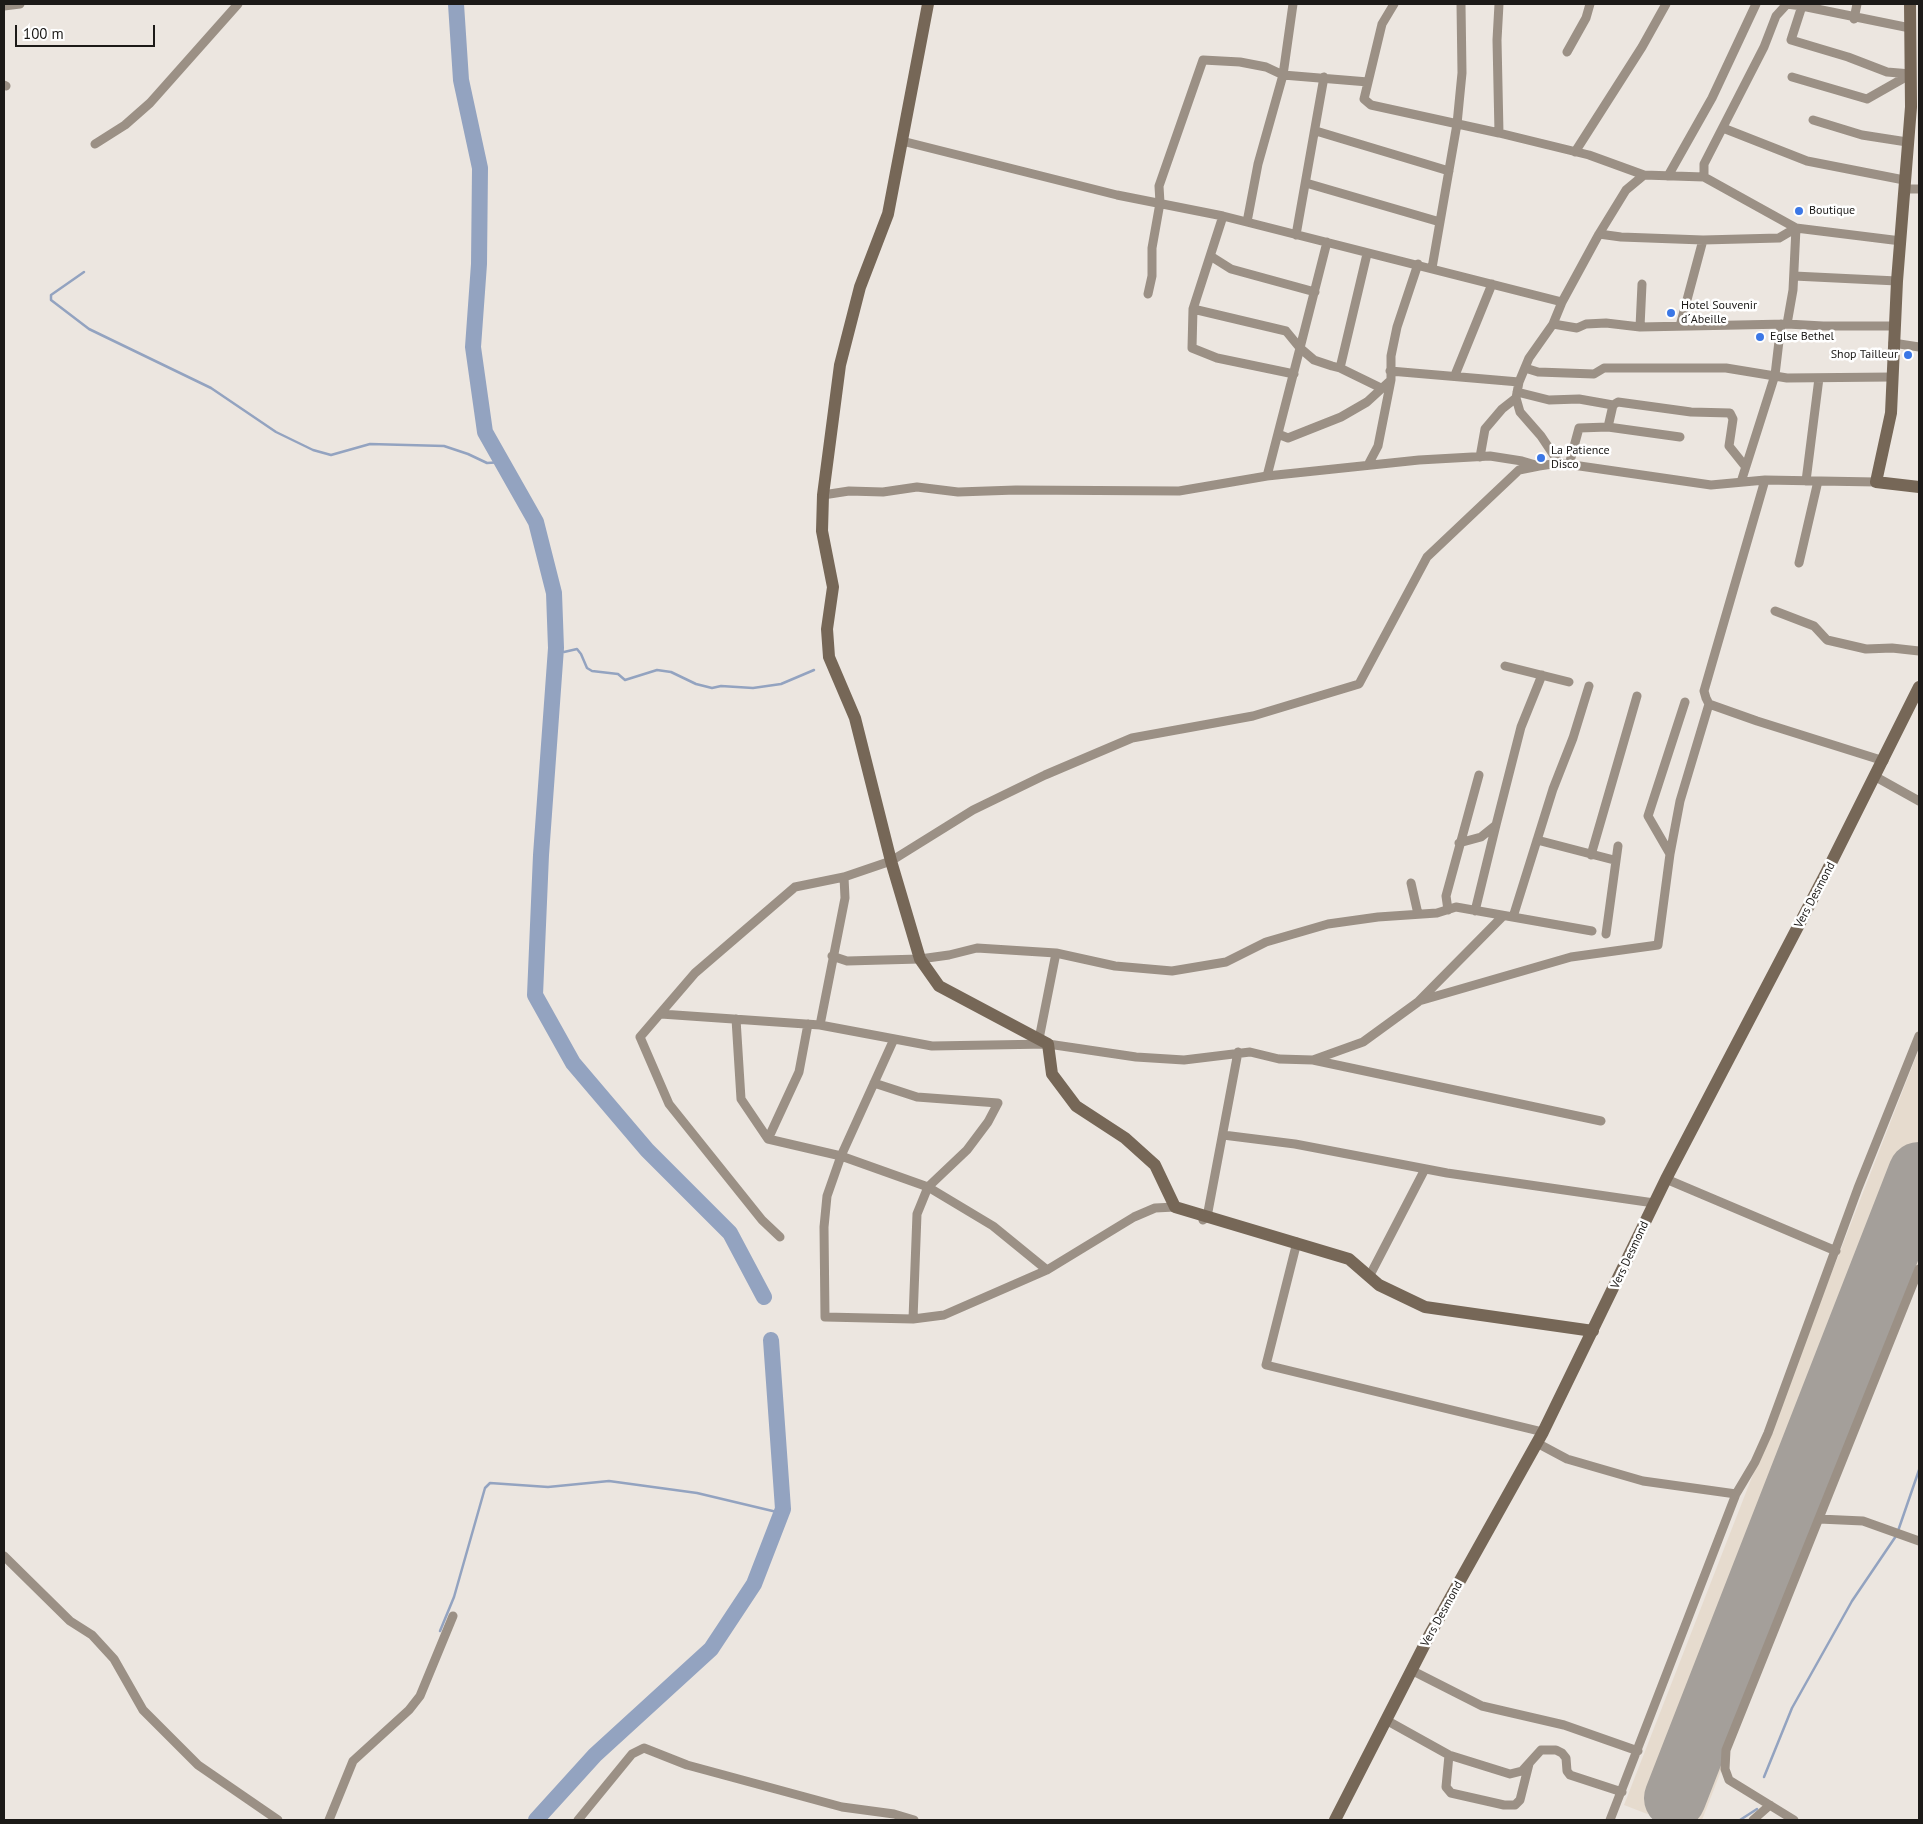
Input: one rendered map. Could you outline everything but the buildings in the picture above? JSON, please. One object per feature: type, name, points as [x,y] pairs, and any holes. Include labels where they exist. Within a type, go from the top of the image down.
[{"type":"street","points":[[4,6],[20,4]]},
{"type":"street","points":[[95,144],[124,125],[150,103],[238,4]]},
{"type":"street","points":[[928,4],[888,214],[860,287],[840,366],[823,495],[822,531],[833,587],[826,629],[829,658],[855,718],[890,860],[920,960],[939,986],[1044,1041]]},
{"type":"street","points":[[1247,222],[1258,164],[1283,75],[1293,4]]},
{"type":"street","points":[[1394,4],[1389,9],[1382,24],[1364,99],[1372,105],[1576,152],[1644,175],[1704,177],[1796,228],[1902,241]]},
{"type":"street","points":[[1432,268],[1457,124],[1462,73],[1461,4]]},
{"type":"street","points":[[1499,4],[1497,40],[1499,133]]},
{"type":"street","points":[[1566,52],[1586,18],[1590,4]]},
{"type":"street","points":[[1576,152],[1642,47],[1666,4]]},
{"type":"street","points":[[1668,176],[1712,98],[1756,4]]},
{"type":"street","points":[[1704,177],[1704,164],[1764,47],[1776,16],[1787,4],[1910,28]]},
{"type":"street","points":[[1854,18],[1857,4]]},
{"type":"street","points":[[1876,482],[1889,432],[1894,326],[1902,241],[1908,142],[1911,74],[1910,4]]},
{"type":"street","points":[[1802,6],[1791,40],[1848,57],[1887,72],[1911,74]]},
{"type":"street","points":[[1148,294],[1152,276],[1152,248],[1160,203],[1159,186],[1203,60],[1240,62],[1266,67],[1283,75],[1368,82]]},
{"type":"street","points":[[1792,77],[1867,99],[1911,74]]},
{"type":"street","points":[[1296,235],[1316,131],[1324,77]]},
{"type":"street","points":[[1813,120],[1862,135],[1908,142]]},
{"type":"street","points":[[1723,128],[1807,161],[1919,189]]},
{"type":"street","points":[[1316,131],[1449,171]]},
{"type":"street","points":[[902,141],[1107,192],[1223,216],[1562,302]]},
{"type":"street","points":[[1480,457],[1485,429],[1517,391],[1525,368],[1537,345],[1553,324],[1562,302],[1599,234],[1626,190],[1644,175]]},
{"type":"street","points":[[1306,183],[1440,222]]},
{"type":"street","points":[[1223,216],[1194,309],[1192,348],[1217,358],[1294,374]]},
{"type":"street","points":[[1599,234],[1622,238],[1703,240],[1779,238],[1796,228]]},
{"type":"street","points":[[1741,482],[1775,375],[1794,276],[1796,228]]},
{"type":"street","points":[[1680,326],[1703,240]]},
{"type":"street","points":[[1267,476],[1328,242]]},
{"type":"street","points":[[1340,368],[1367,254]]},
{"type":"street","points":[[1212,256],[1231,269],[1315,292]]},
{"type":"street","points":[[1368,465],[1378,446],[1391,375],[1391,356],[1397,327],[1418,264]]},
{"type":"street","points":[[1794,276],[1897,281]]},
{"type":"street","points":[[1455,375],[1492,284]]},
{"type":"street","points":[[1640,327],[1642,284]]},
{"type":"street","points":[[1194,309],[1286,331],[1300,348],[1314,360],[1340,368],[1381,388]]},
{"type":"street","points":[[1553,324],[1577,328],[1586,324],[1640,327],[1784,324],[1894,326]]},
{"type":"street","points":[[1893,343],[1919,347]]},
{"type":"street","points":[[1525,368],[1538,372],[1594,374],[1604,368],[1726,368],[1787,378],[1892,377]]},
{"type":"street","points":[[1391,375],[1455,375],[1549,400],[1579,399],[1613,405],[1618,402],[1691,412],[1730,413],[1733,419],[1730,446],[1745,466]]},
{"type":"street","points":[[1278,434],[1288,438],[1341,417],[1367,402],[1391,375]]},
{"type":"street","points":[[1806,481],[1819,378]]},
{"type":"street","points":[[1517,391],[1520,412],[1541,436],[1559,463]]},
{"type":"street","points":[[1608,427],[1613,405]]},
{"type":"street","points":[[1569,465],[1580,428],[1608,427],[1680,437]]},
{"type":"street","points":[[823,495],[849,491],[882,492],[917,487],[958,492],[1016,490],[1179,491],[1267,476],[1368,465],[1480,457],[1522,461],[1539,466]]},
{"type":"street","points":[[780,1237],[762,1220],[669,1104],[640,1037],[695,974],[795,887],[844,877],[890,860],[973,810],[1045,775],[1132,738],[1253,716],[1359,684],[1427,556],[1519,470],[1559,463],[1711,485],[1765,480],[1876,482],[1919,487]]},
{"type":"street","points":[[1418,1002],[1571,957],[1658,946],[1670,854],[1680,801],[1709,704],[1704,691],[1765,480]]},
{"type":"street","points":[[1799,562],[1818,481]]},
{"type":"street","points":[[1775,611],[1814,626],[1827,640],[1866,649],[1892,648],[1919,651]]},
{"type":"street","points":[[1505,666],[1569,682]]},
{"type":"street","points":[[1475,911],[1521,727],[1542,675]]},
{"type":"street","points":[[1313,1060],[1363,1042],[1418,1002],[1508,916],[1537,840],[1589,686]]},
{"type":"street","name":"Vers Desmond","points":[[1335,1820],[1411,1670],[1540,1437],[1666,1179],[1876,777],[1919,688]]},
{"type":"street","points":[[1591,855],[1637,696]]},
{"type":"street","points":[[1670,854],[1648,816],[1685,702]]},
{"type":"street","points":[[1709,704],[1884,761]]},
{"type":"street","points":[[1448,910],[1446,896],[1479,775]]},
{"type":"street","points":[[1876,777],[1919,802]]},
{"type":"street","points":[[1459,843],[1481,837],[1496,825]]},
{"type":"street","points":[[1537,840],[1614,860]]},
{"type":"street","points":[[1606,934],[1614,860],[1618,846]]},
{"type":"street","points":[[820,1025],[832,956],[846,898],[844,877]]},
{"type":"street","points":[[1411,883],[1418,914]]},
{"type":"street","points":[[832,956],[847,961],[920,960],[949,956],[977,948],[1056,953],[1116,966],[1172,971],[1226,962],[1266,942],[1328,924],[1418,914],[1448,910],[1456,907],[1592,931]]},
{"type":"street","points":[[1056,953],[1044,1041],[1052,1074],[1076,1106],[1125,1138],[1155,1165],[1175,1207]]},
{"type":"street","points":[[661,1014],[820,1025],[932,1046],[1044,1041],[1136,1057],[1184,1060],[1250,1052],[1279,1058],[1313,1060],[1601,1121]]},
{"type":"street","points":[[736,1019],[741,1099],[768,1139],[841,1156],[928,1187],[993,1226],[1048,1270]]},
{"type":"street","points":[[768,1139],[799,1072],[808,1024]]},
{"type":"street","points":[[1610,1820],[1736,1494],[1755,1462],[1768,1433],[1919,1036]]},
{"type":"street","points":[[894,1039],[841,1156],[827,1196],[824,1227],[825,1317],[913,1319],[944,1316],[1048,1270],[1134,1217],[1155,1208],[1175,1207],[1205,1219],[1297,1242],[1349,1259],[1379,1285],[1424,1307],[1593,1331]]},
{"type":"street","points":[[1205,1219],[1238,1052]]},
{"type":"street","points":[[874,1084],[916,1097],[998,1103],[988,1122],[967,1150],[928,1187],[917,1214],[913,1319]]},
{"type":"street","points":[[1223,1135],[1295,1144],[1425,1169],[1654,1203]]},
{"type":"street","points":[[1369,1277],[1425,1169]]},
{"type":"street","points":[[1666,1179],[1836,1251]]},
{"type":"street","points":[[1297,1242],[1266,1365],[1540,1437],[1567,1459],[1642,1481],[1736,1494]]},
{"type":"street","points":[[1794,1820],[1729,1780],[1725,1769],[1726,1750],[1919,1269]]},
{"type":"street","points":[[1819,1519],[1863,1521],[1919,1541]]},
{"type":"street","points":[[4,1556],[70,1621],[92,1635],[114,1659],[143,1710],[198,1765],[278,1820]]},
{"type":"street","points":[[329,1820],[353,1761],[409,1710],[420,1696],[453,1616]]},
{"type":"street","points":[[1411,1670],[1482,1706],[1564,1725],[1638,1751]]},
{"type":"street","points":[[1386,1720],[1449,1754],[1510,1774],[1522,1771],[1535,1754],[1541,1750],[1556,1750],[1566,1758],[1567,1771],[1570,1775],[1622,1792]]},
{"type":"street","points":[[578,1820],[632,1754],[644,1748],[687,1765],[832,1804],[894,1814],[914,1820]]},
{"type":"street","points":[[1449,1754],[1446,1787],[1451,1793],[1504,1805],[1515,1805],[1520,1800],[1529,1764]]},
{"type":"street","points":[[1753,1820],[1770,1805]]},
{"type":"shaded area","points":[[1919,1049],[1919,1260],[1702,1820],[1663,1820],[1624,1805]]},
{"type":"waterway","points":[[456,4],[461,80],[480,168],[479,264],[473,347],[485,432],[536,522],[554,593],[556,648],[541,855],[535,995],[573,1063],[647,1150],[730,1233],[764,1297]]},
{"type":"waterway","points":[[84,272],[51,295],[51,300],[89,329],[211,388],[276,432],[313,450],[331,455],[370,444],[444,446],[487,463],[503,462]]},
{"type":"waterway","points":[[556,648],[564,652],[577,649],[587,668],[592,671],[618,674],[625,680],[657,670],[671,672],[696,684],[712,688],[721,686],[753,688],[781,684],[814,670]]},
{"type":"waterway","points":[[536,1820],[595,1755],[711,1649],[754,1584],[783,1509],[771,1340]]},
{"type":"waterway","points":[[1898,1531],[1919,1470]]},
{"type":"waterway","points":[[440,1631],[454,1597],[485,1488],[490,1483],[548,1487],[609,1481],[697,1493],[781,1513]]},
{"type":"waterway","points":[[1764,1777],[1792,1708],[1852,1601],[1896,1536]]},
{"type":"waterway","points":[[1740,1820],[1757,1809]]},
{"type":"runway","points":[[1675,1798],[1919,1173]]},
{"type":"place","name":"Boutique","points":[[1799,211]]},
{"type":"place","name":"Hotel Souvenir d´Abeille","points":[[1671,313]]},
{"type":"place","name":"Eglse Bethel","points":[[1760,337]]},
{"type":"place","name":"Shop Tailleur","points":[[1908,355]]},
{"type":"place","name":"La Patience Disco","points":[[1541,458]]}]
